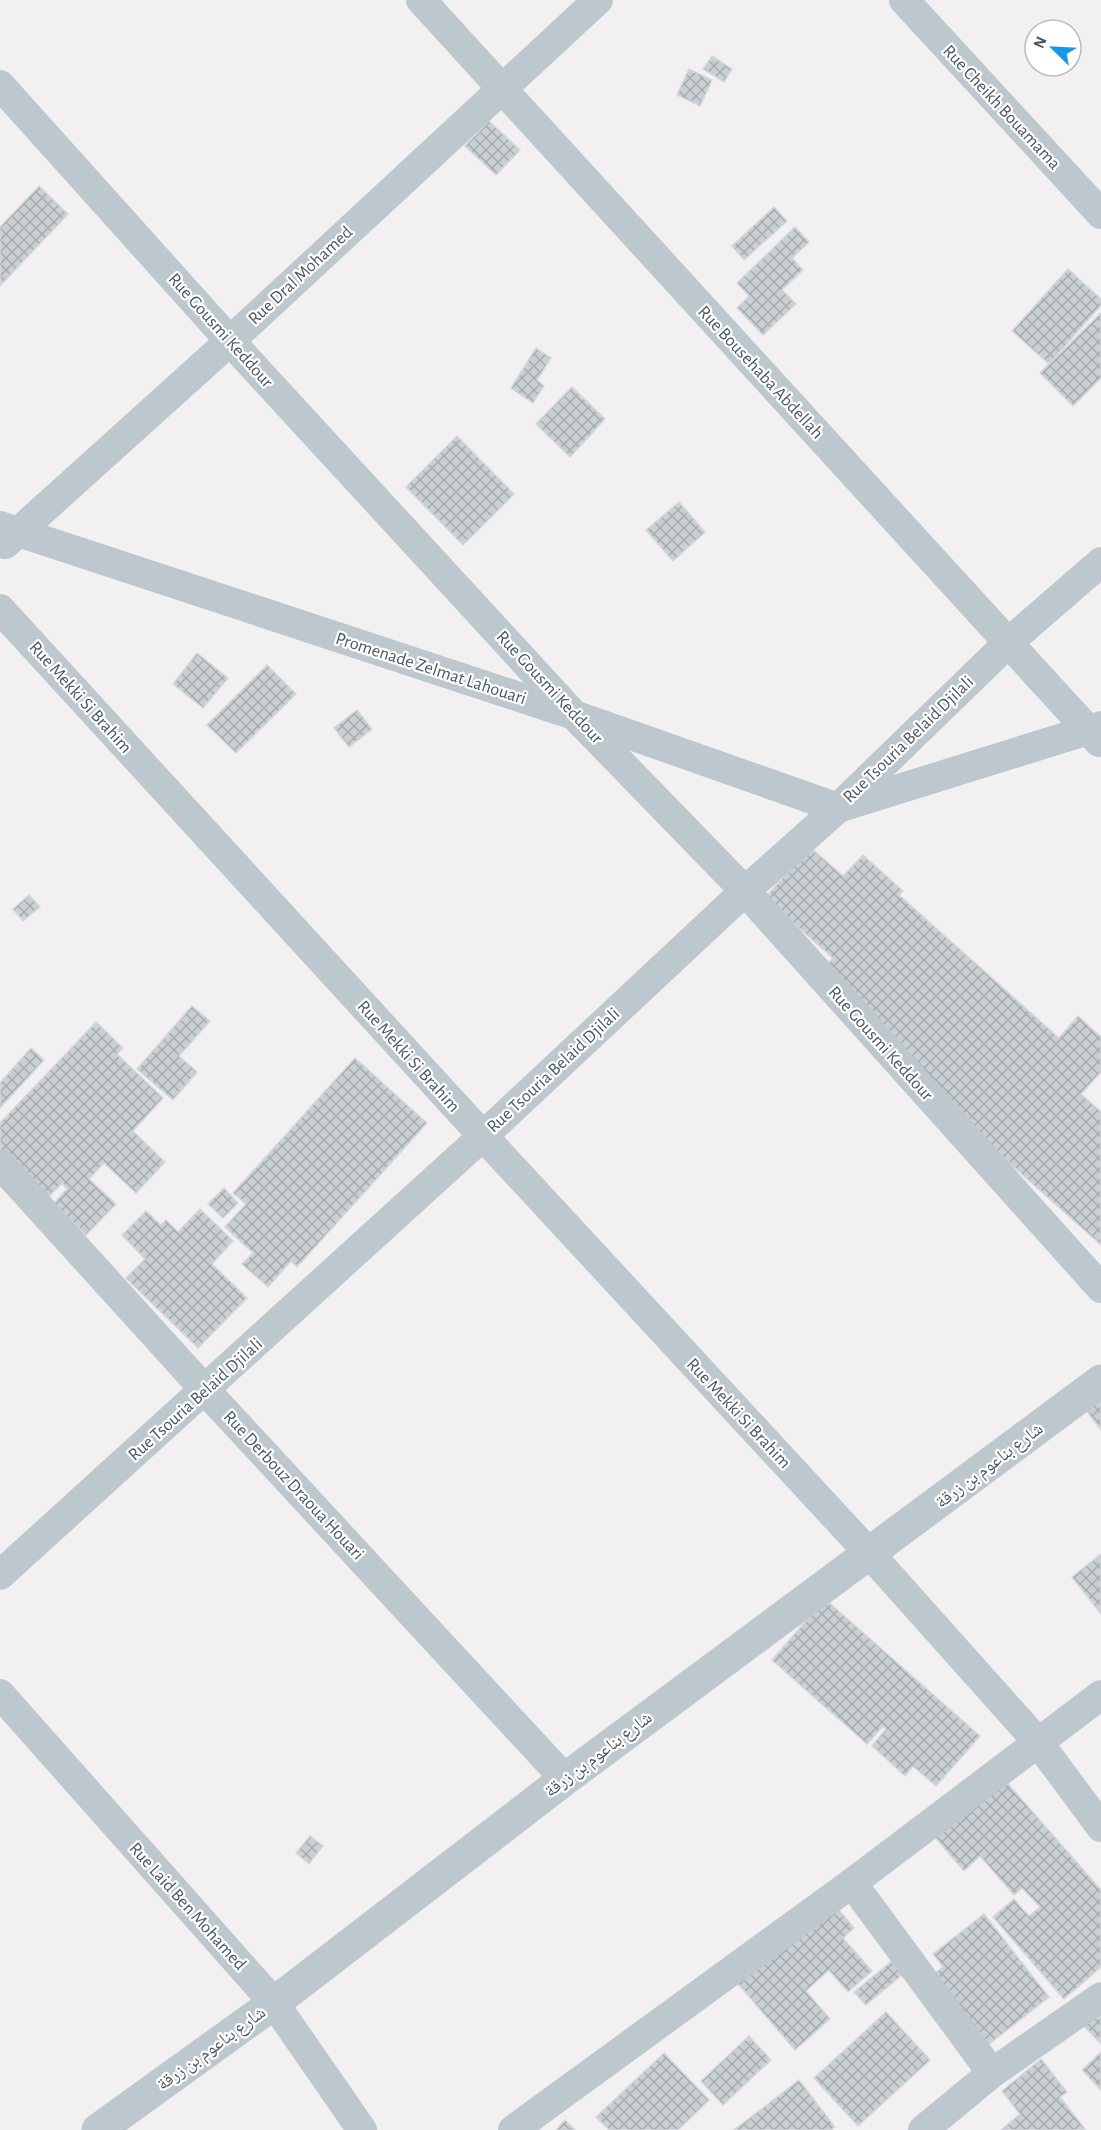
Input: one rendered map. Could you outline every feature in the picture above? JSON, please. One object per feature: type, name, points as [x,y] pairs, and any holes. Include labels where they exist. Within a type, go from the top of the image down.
[{"type":"street","name":"Rue Bousehaba Abdellah","points":[[421,0],[1009,642],[1096,733]]},
{"type":"street","name":"Rue Dral Mohamed","points":[[6,535],[230,341],[598,0]]},
{"type":"street","name":"Rue Cheikh Bouamama","points":[[904,0],[1101,214]]},
{"type":"street","name":"Rue Gousmi Keddour","points":[[0,85],[230,341],[574,715],[745,891],[1101,1288]]},
{"type":"street","name":"Promenade Zelmat Lahouari","points":[[6,535],[574,715],[838,808]]},
{"type":"street","name":"Rue Tsouria Belaid Djilali","points":[[0,1575],[483,1136],[745,891],[838,808],[1009,642],[1101,562]]},
{"type":"street","name":"Rue Mekki Si Brahim","points":[[0,609],[869,1553],[1038,1742],[1101,1827]]},
{"type":"street","points":[[838,808],[1096,733]]},
{"type":"street","name":"Rue Derbouz Draoua Houari","points":[[0,1164],[205,1390],[565,1779]]},
{"type":"street","name":"شارع بناعوم بن زرقة","points":[[98,2130],[274,2003],[565,1779],[1101,1381]]},
{"type":"street","name":"Rue Laid Ben Mohamed","points":[[0,1694],[274,2003],[362,2130]]},
{"type":"street","points":[[513,2130],[852,1883],[1101,1695]]},
{"type":"street","points":[[852,1883],[992,2073]]},
{"type":"street","points":[[923,2130],[992,2073],[1101,1997]]},
{"type":"building","points":[[712,56],[732,69],[724,82],[703,69]]},
{"type":"building","points":[[689,69],[712,80],[700,106],[677,95]]},
{"type":"building","points":[[489,121],[520,150],[496,175],[465,146]]},
{"type":"building","points":[[39,186],[68,214],[0,286],[0,227]]},
{"type":"building","points":[[774,207],[787,221],[744,260],[732,246]]},
{"type":"building","points":[[795,227],[809,242],[792,258],[803,270],[782,290],[796,304],[763,335],[737,308],[749,296],[737,283]]},
{"type":"building","points":[[1068,269],[1101,299],[1101,305],[1049,364],[1012,331]]},
{"type":"building","points":[[1101,313],[1101,378],[1073,406],[1040,373]]},
{"type":"building","points":[[536,348],[551,358],[537,380],[544,386],[533,403],[511,388]]},
{"type":"building","points":[[572,387],[605,419],[570,457],[536,424]]},
{"type":"building","points":[[457,436],[514,494],[463,545],[406,487]]},
{"type":"building","points":[[679,502],[705,532],[673,561],[646,530]]},
{"type":"building","points":[[197,653],[228,678],[203,708],[173,684]]},
{"type":"building","points":[[267,665],[296,694],[236,753],[207,725]]},
{"type":"building","points":[[357,710],[372,729],[349,747],[334,728]]},
{"type":"building","points":[[810,847],[843,876],[863,855],[903,891],[899,895],[1059,1038],[1078,1016],[1101,1037],[1101,1072],[1081,1094],[1101,1112],[1101,1245],[809,984],[833,958],[765,898]]},
{"type":"building","points":[[29,895],[40,907],[23,921],[13,909]]},
{"type":"building","points":[[192,1006],[210,1021],[179,1056],[197,1072],[173,1100],[137,1069]]},
{"type":"building","points":[[96,1022],[123,1048],[117,1054],[163,1098],[133,1131],[165,1162],[136,1193],[104,1163],[89,1179],[116,1204],[86,1235],[53,1204],[67,1189],[62,1183],[44,1202],[0,1160],[0,1123]]},
{"type":"building","points":[[31,1048],[44,1060],[0,1108],[0,1083]]},
{"type":"building","points":[[355,1058],[427,1123],[297,1267],[291,1261],[268,1287],[242,1264],[253,1253],[225,1227],[246,1204],[233,1193]]},
{"type":"building","points":[[224,1188],[238,1203],[223,1218],[208,1204]]},
{"type":"building","points":[[200,1209],[233,1241],[212,1264],[247,1298],[198,1348],[126,1278],[145,1259],[122,1235],[146,1211],[161,1225],[166,1220],[178,1232]]},
{"type":"building","points":[[1101,1399],[1101,1430],[1086,1410]]},
{"type":"building","points":[[1101,1554],[1101,1614],[1072,1577]]},
{"type":"building","points":[[825,1599],[980,1736],[936,1786],[913,1766],[905,1776],[872,1746],[886,1729],[883,1726],[867,1744],[772,1660]]},
{"type":"building","points":[[1002,1777],[1101,1890],[1101,1967],[1064,1999],[993,1917],[1014,1899],[1029,1916],[1040,1907],[1022,1888],[1014,1895],[980,1856],[964,1871],[934,1836]]},
{"type":"building","points":[[310,1836],[323,1846],[309,1864],[296,1853]]},
{"type":"building","points":[[827,1896],[854,1928],[843,1938],[872,1971],[848,1992],[829,1970],[806,1991],[830,2019],[795,2050],[733,1978]]},
{"type":"building","points":[[984,1914],[1049,1997],[979,2052],[924,1982],[943,1967],[933,1954]]},
{"type":"building","points":[[892,1961],[903,1974],[866,2005],[854,1992]]},
{"type":"building","points":[[1101,2005],[1101,2044],[1082,2024]]},
{"type":"building","points":[[886,2012],[930,2060],[858,2126],[814,2078]]},
{"type":"building","points":[[749,2036],[771,2060],[723,2105],[701,2081]]},
{"type":"building","points":[[1101,2052],[1101,2090],[1082,2070]]},
{"type":"building","points":[[664,2053],[709,2100],[678,2130],[609,2130],[596,2117]]},
{"type":"building","points":[[1041,2059],[1067,2092],[1060,2097],[1085,2129],[1001,2130],[1020,2114],[1002,2091]]},
{"type":"building","points":[[799,2080],[835,2127],[831,2130],[734,2130]]},
{"type":"building","points":[[565,2120],[575,2130],[556,2130]]}]
